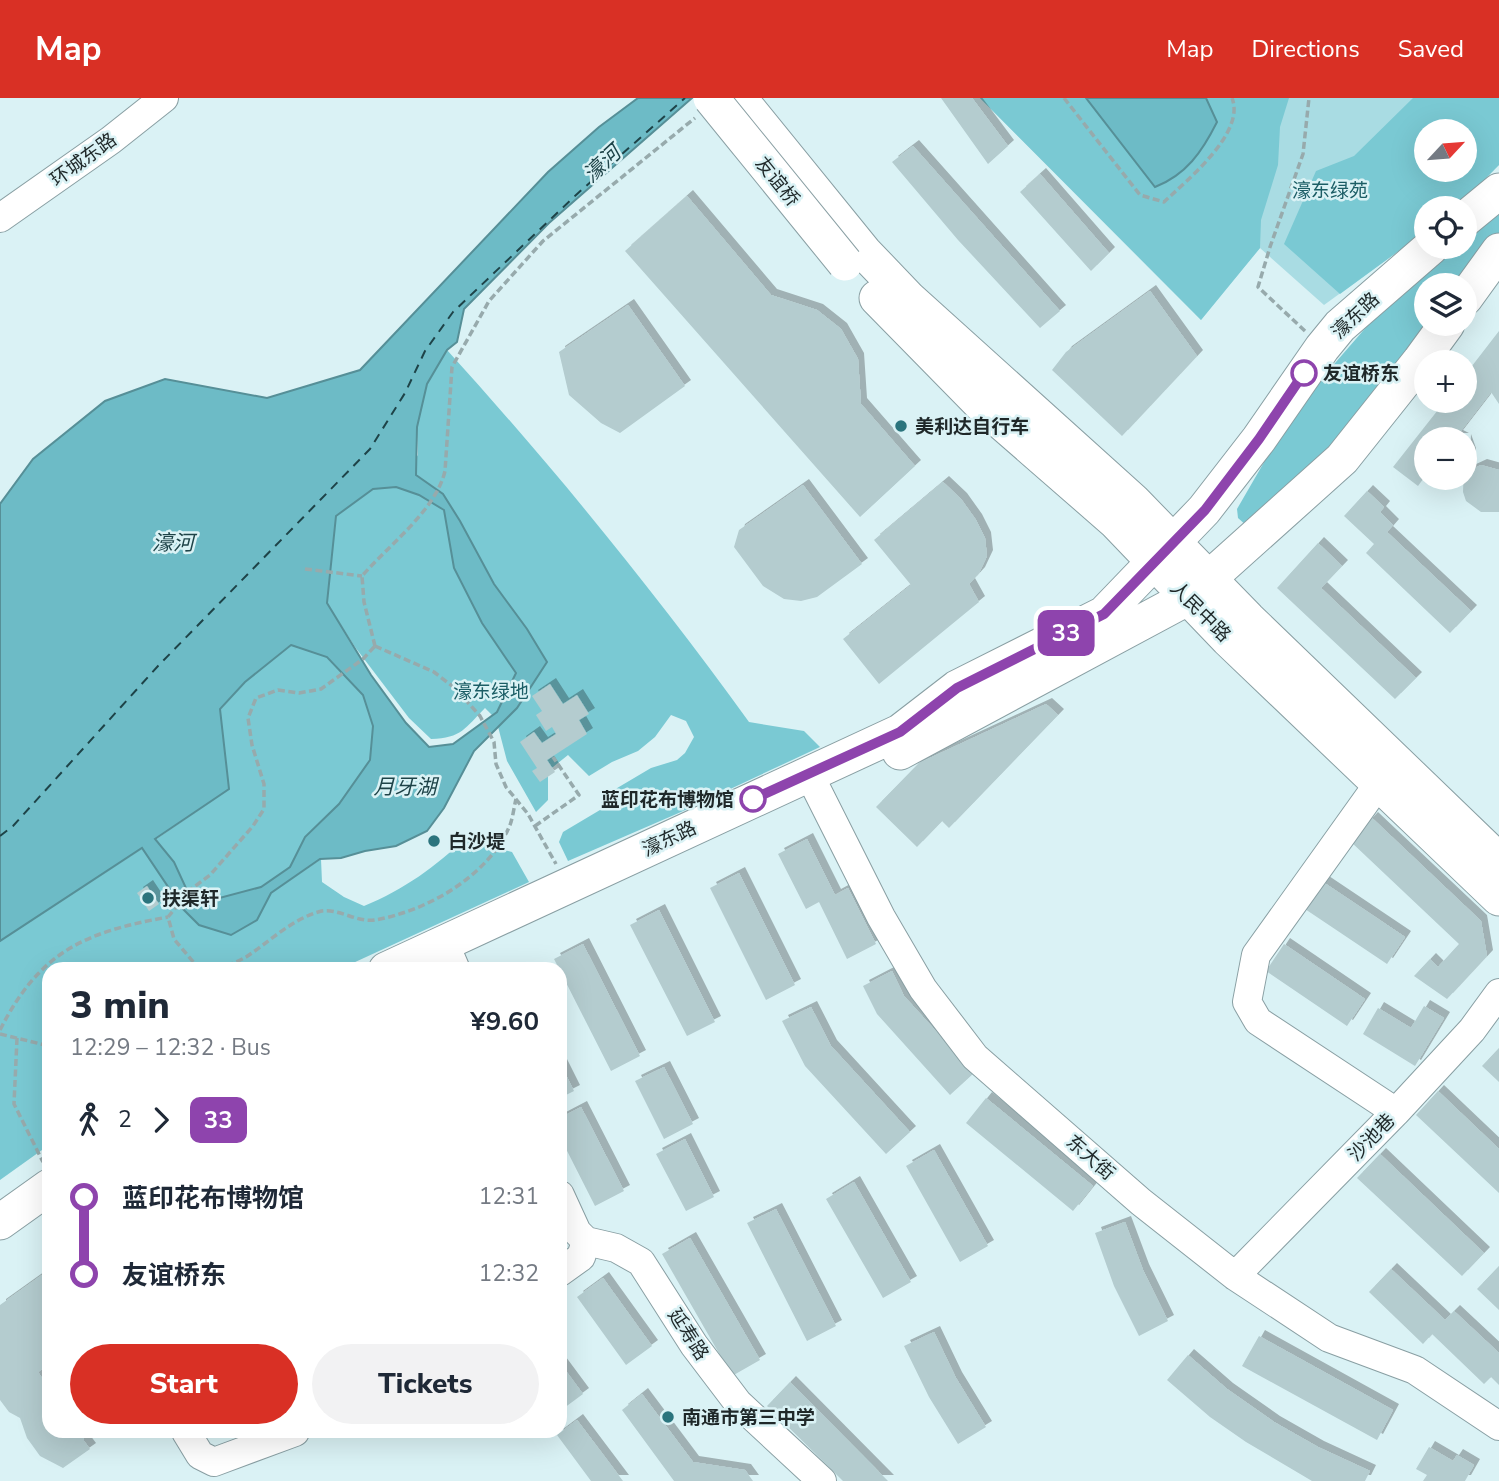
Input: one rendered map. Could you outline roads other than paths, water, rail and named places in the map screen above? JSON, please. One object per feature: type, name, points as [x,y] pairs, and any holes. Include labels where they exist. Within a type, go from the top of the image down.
[{"type":"main road","name":"友谊桥","points":[[739,98],[854,257]]},
{"type":"main road","name":"友谊桥","points":[[705,106],[854,257]]},
{"type":"main road","points":[[1477,209],[1499,191]]},
{"type":"main road","points":[[1477,281],[1499,251]]},
{"type":"main road","name":"人民中路","points":[[854,257],[900,323],[982,405],[1115,521],[1164,553],[1379,783],[1499,898]]},
{"type":"main road","name":"濠东路","points":[[443,959],[806,785],[900,732],[957,688],[1104,614],[1205,510],[1340,326],[1417,259]]},
{"type":"main road","name":"濠东路","points":[[443,959],[567,884],[806,785],[922,741],[1198,588],[1342,459],[1438,336]]},
{"type":"main road","name":"人民中路","points":[[1198,588],[1499,861]]},
{"type":"main road","points":[[0,1202],[42,1178]]},
{"type":"main road","points":[[0,1222],[42,1181]]},
{"type":"street","name":"环城东路","points":[[0,218],[111,140],[164,98]]},
{"type":"street","points":[[1379,783],[1256,955],[1247,1002],[1258,1021],[1396,1112]]},
{"type":"street","name":"东大街","points":[[806,785],[923,989],[975,1057],[1141,1202],[1235,1276],[1329,1338],[1415,1370],[1499,1426]]},
{"type":"street","name":"沙池巷","points":[[1235,1276],[1396,1112],[1472,1030],[1499,993]]},
{"type":"street","points":[[567,1210],[577,1232],[586,1241],[582,1257],[567,1267]]},
{"type":"street","name":"延寿路","points":[[586,1241],[616,1248],[641,1262],[694,1345],[738,1404],[822,1481]]},
{"type":"street","points":[[190,1438],[200,1455],[214,1462],[279,1438]]},
{"type":"water","name":"濠河","points":[[638,98],[692,98],[549,223],[464,309],[457,342],[447,350],[427,384],[417,427],[416,475],[443,494],[494,584],[547,662],[517,708],[474,751],[444,808],[427,831],[396,846],[341,858],[320,859],[271,893],[257,920],[231,935],[199,925],[183,909],[142,848],[0,941],[0,504],[33,459],[105,401],[165,379],[267,398],[360,370],[548,172],[599,127]],"holes":[[[396,487],[419,495],[444,510],[454,568],[482,623],[516,673],[497,712],[453,744],[429,747],[406,723],[371,675],[327,603],[336,516],[373,489]],[[291,645],[327,657],[363,695],[373,726],[370,760],[339,804],[305,837],[290,867],[261,887],[212,900],[191,899],[174,862],[155,839],[229,789],[220,709],[245,682]]]},
{"type":"water","points":[[1086,98],[1206,98],[1217,122],[1192,161],[1176,176],[1155,187]]},
{"type":"place","name":"友谊桥东","points":[[1304,373]]},
{"type":"place","name":"美利达自行车","points":[[901,426]]},
{"type":"place","name":"蓝印花布博物馆","points":[[753,799]]},
{"type":"place","name":"白沙堤","points":[[434,841]]},
{"type":"place","name":"扶渠轩","points":[[148,898]]},
{"type":"place","name":"南通市第三中学","points":[[668,1417]]},
{"type":"park label","name":"濠东绿苑","points":[[1330,190]]},
{"type":"park label","name":"濠东绿地","points":[[491,691]]},
{"type":"water label","name":"月牙湖","points":[[405,787]]}]
